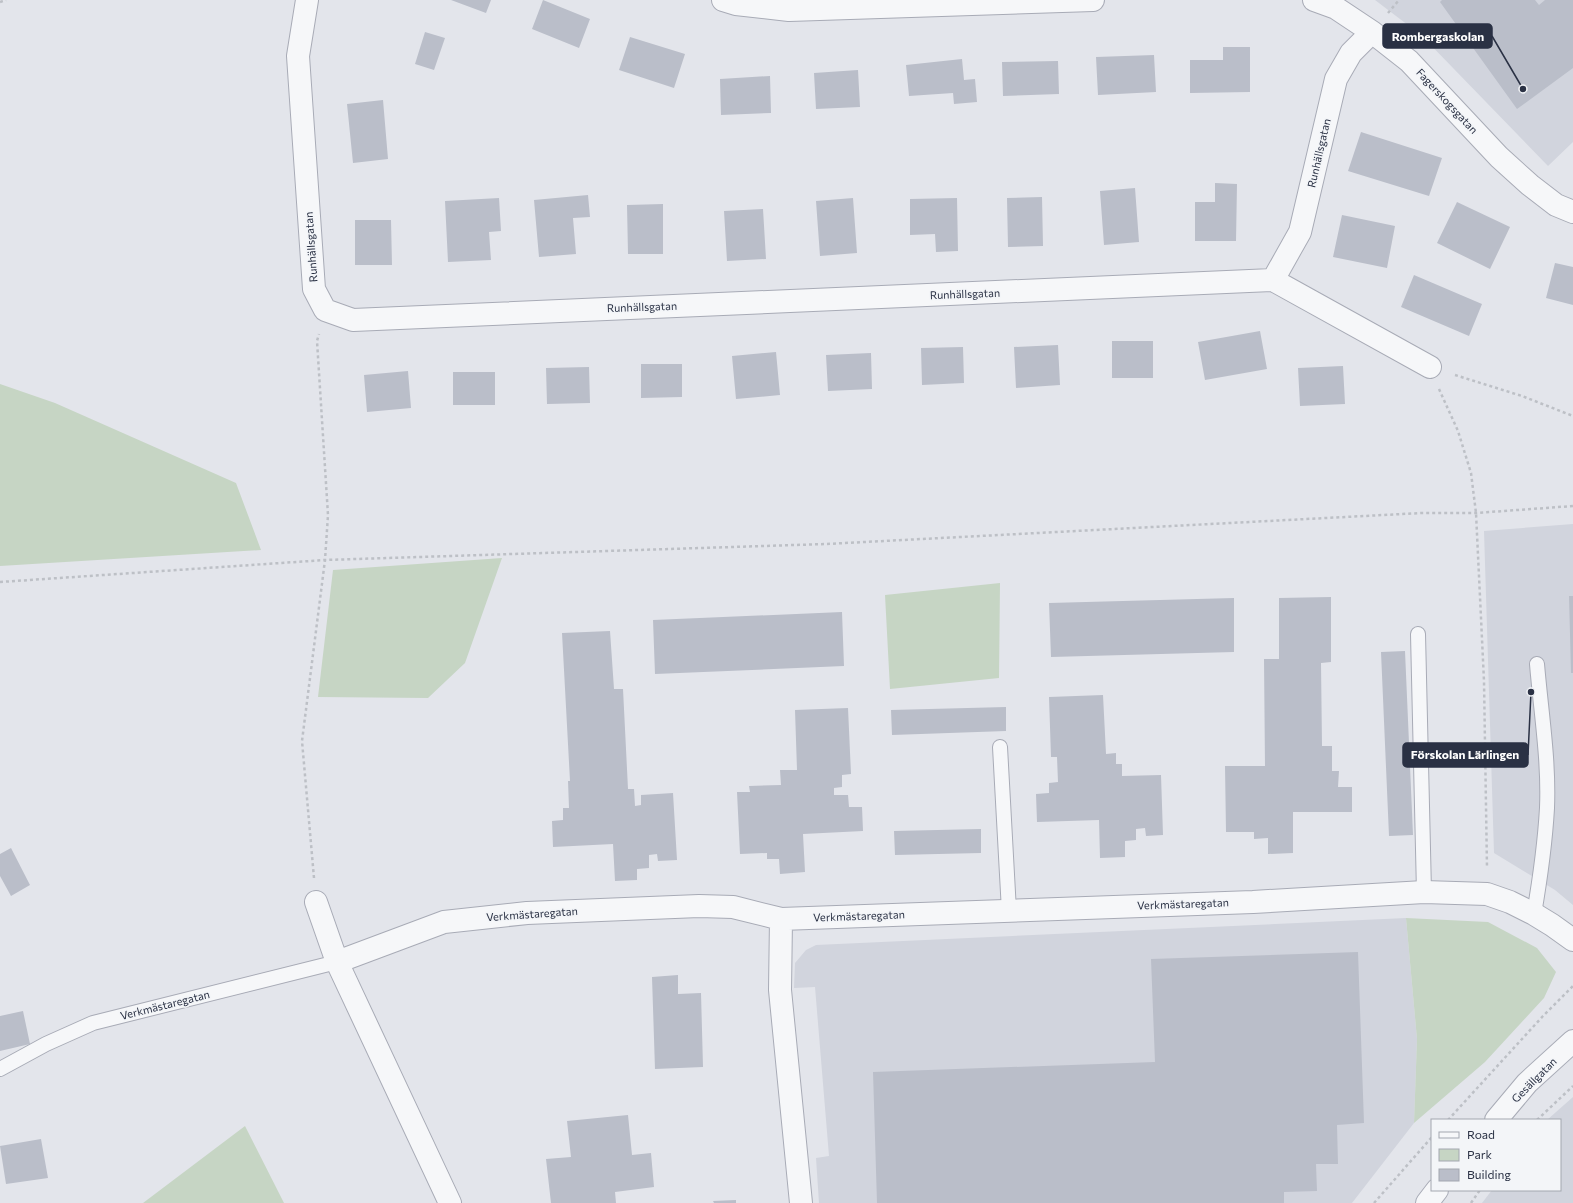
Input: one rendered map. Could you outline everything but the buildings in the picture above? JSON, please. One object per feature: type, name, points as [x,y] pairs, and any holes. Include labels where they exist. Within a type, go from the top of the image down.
[{"type":"street","name":"Runhällsgatan","points":[[308,0],[298,56],[314,289],[326,310],[353,320],[1273,280],[1300,232],[1336,79],[1351,53],[1372,32]]},
{"type":"street","points":[[723,0],[736,4],[789,10],[1093,0]]},
{"type":"street","name":"Fagerskogsgatan","points":[[1314,0],[1336,8],[1372,32],[1409,60],[1499,157],[1530,185],[1556,205],[1573,212]]},
{"type":"street","points":[[1273,280],[1430,367]]},
{"type":"street","name":"Verkmästaregatan","points":[[336,962],[444,922],[527,913],[706,906],[733,907],[781,919],[1253,902],[1424,892],[1487,894],[1510,902],[1534,914],[1573,940]]},
{"type":"street","points":[[316,902],[336,962],[450,1203]]},
{"type":"street","points":[[781,919],[780,990],[801,1203]]},
{"type":"street","name":"Gesällgatan","points":[[1497,1119],[1527,1083],[1573,1041]]},
{"type":"street","points":[[1427,1203],[1436,1191]]},
{"type":"lane","points":[[1418,634],[1424,892]]},
{"type":"lane","points":[[1534,914],[1544,844],[1547,807],[1546,763],[1537,664]]},
{"type":"lane","points":[[1000,747],[1009,911]]},
{"type":"lane","name":"Verkmästaregatan","points":[[0,1069],[46,1044],[93,1023],[336,962]]},
{"type":"path","points":[[0,2],[6,0]]},
{"type":"path","points":[[316,902],[302,741],[325,560],[328,515],[317,341],[326,310]]},
{"type":"path","points":[[1430,367],[1522,396],[1573,416]]},
{"type":"path","points":[[1430,367],[1458,431],[1471,473],[1476,513],[1484,680],[1487,894]]},
{"type":"path","points":[[0,582],[325,560],[826,544],[1422,513],[1476,513],[1573,506]]},
{"type":"path","points":[[1449,1119],[1543,1016],[1573,986]]},
{"type":"path","points":[[1538,1119],[1573,1086]]},
{"type":"path","points":[[1374,1203],[1431,1139]]},
{"type":"path","points":[[1471,1203],[1479,1191]]},
{"type":"shaded area","points":[[1375,0],[1573,0],[1573,142],[1548,166],[1421,35]]},
{"type":"shaded area","points":[[1573,524],[1573,905],[1555,890],[1494,853],[1484,531]]},
{"type":"shaded area","points":[[1406,918],[1417,1039],[1414,1123],[1352,1203],[819,1203],[816,1158],[829,1156],[815,987],[794,988],[795,963],[806,950],[816,945]]},
{"type":"shaded area","points":[[1573,1097],[1573,1203],[1482,1203],[1491,1191],[1561,1191],[1561,1119],[1548,1119]]},
{"type":"green space","points":[[0,384],[55,403],[236,483],[261,550],[0,566]]},
{"type":"green space","points":[[502,558],[465,663],[428,698],[318,697],[333,570]]},
{"type":"green space","points":[[1000,583],[999,678],[890,689],[885,595]]},
{"type":"green space","points":[[1406,918],[1488,922],[1537,948],[1556,972],[1544,998],[1485,1062],[1414,1123],[1417,1039]]},
{"type":"green space","points":[[245,1126],[284,1203],[143,1203]]},
{"type":"place","name":"Rombergaskolan","points":[[1523,89]]},
{"type":"place","name":"Förskolan Lärlingen","points":[[1531,692]]}]
